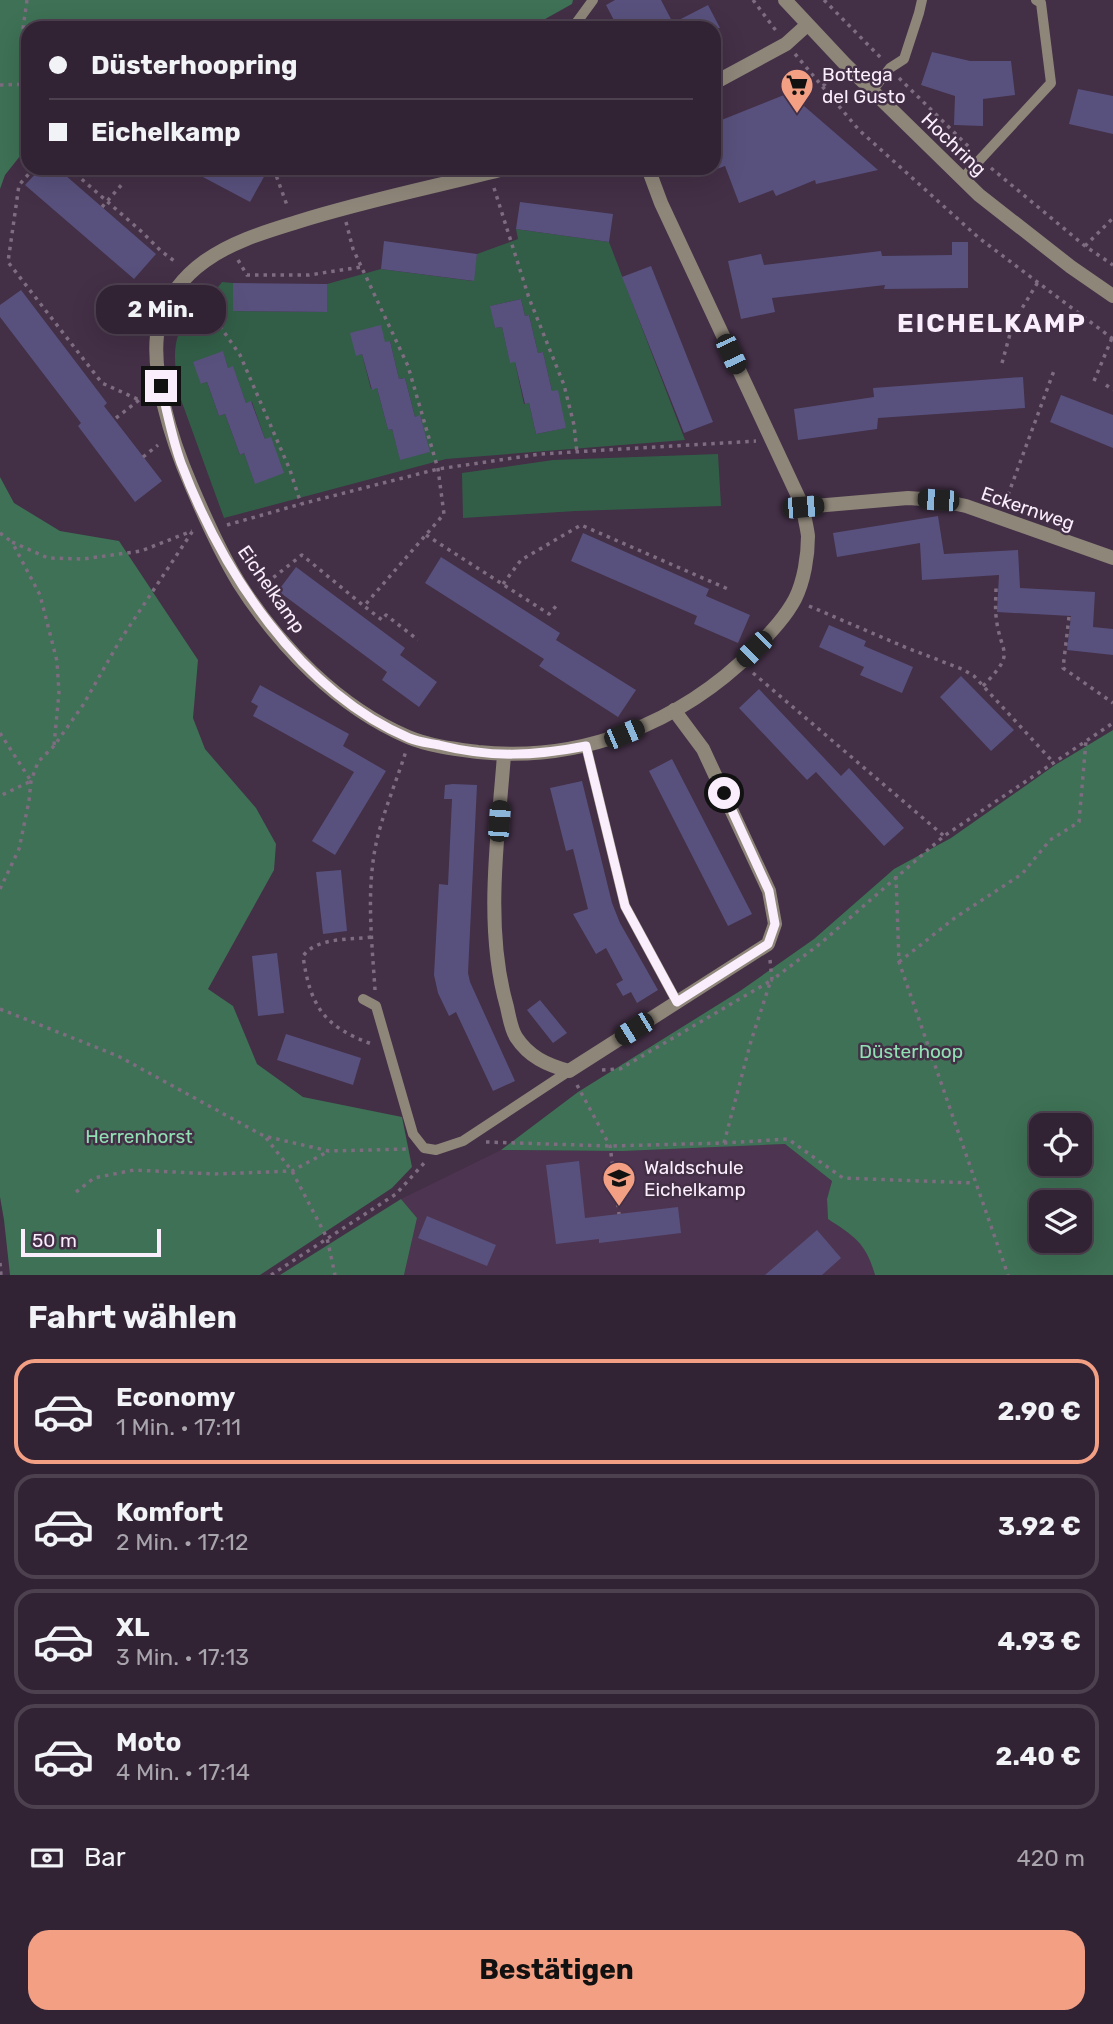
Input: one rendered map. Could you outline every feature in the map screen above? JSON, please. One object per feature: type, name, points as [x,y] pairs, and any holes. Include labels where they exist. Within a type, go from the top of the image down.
[{"type":"street","name":"Hochring","points":[[785,0],[872,91],[979,195],[1071,267],[1113,296]]},
{"type":"street","points":[[721,79],[786,44],[807,24]]},
{"type":"street","name":"Eichelkamp","points":[[481,175],[342,207],[265,231],[230,246],[204,261],[178,285],[159,323],[156,346],[164,401],[181,464],[239,583],[281,640],[328,686],[372,718],[410,738],[455,749],[504,755],[547,754],[586,746],[654,722],[674,710],[711,686],[741,662],[768,635],[794,600],[805,567],[808,536],[803,507],[661,203],[651,175]]},
{"type":"street","name":"Eckernweg","points":[[803,507],[908,498],[938,500],[966,506],[1113,558]]},
{"type":"street","points":[[504,755],[495,915],[504,996],[514,1035],[529,1053],[549,1065],[569,1071],[768,944],[775,924],[769,891],[703,749],[674,710]]},
{"type":"lane","points":[[578,21],[593,0]]},
{"type":"lane","points":[[872,91],[890,68],[904,59],[922,0]]},
{"type":"lane","points":[[962,179],[1051,83],[1041,3],[1036,0]]},
{"type":"lane","points":[[586,746],[625,906],[677,1002]]},
{"type":"lane","points":[[363,999],[376,1006],[413,1134],[424,1148],[436,1150],[463,1142],[569,1071]]},
{"type":"path","points":[[24,21],[27,0]]},
{"type":"path","points":[[753,0],[786,44],[859,130],[979,238],[1113,338],[1094,381]]},
{"type":"path","points":[[824,0],[981,159],[1085,246],[1113,265]]},
{"type":"path","points":[[0,85],[21,84]]},
{"type":"path","points":[[28,175],[19,185],[8,262],[102,383],[147,404],[164,401]]},
{"type":"path","points":[[77,175],[189,273]]},
{"type":"path","points":[[276,175],[294,223]]},
{"type":"path","points":[[491,175],[529,298],[564,386],[578,453]]},
{"type":"path","points":[[102,207],[124,182]]},
{"type":"path","points":[[342,207],[353,249],[408,366],[438,470],[444,514],[364,606]]},
{"type":"path","points":[[1085,246],[1113,218]]},
{"type":"path","points":[[138,238],[142,232]]},
{"type":"path","points":[[230,246],[247,275],[302,275],[361,267]]},
{"type":"path","points":[[251,275],[251,283]]},
{"type":"path","points":[[302,275],[302,284]]},
{"type":"path","points":[[1002,363],[1013,323],[1038,282]]},
{"type":"path","points":[[178,285],[215,319],[240,355],[290,470],[301,504]]},
{"type":"path","points":[[35,308],[41,304]]},
{"type":"path","points":[[64,347],[70,343]]},
{"type":"path","points":[[1000,518],[1055,368]]},
{"type":"path","points":[[92,383],[99,379]]},
{"type":"path","points":[[1106,385],[1113,390]]},
{"type":"path","points":[[116,418],[139,400]]},
{"type":"path","points":[[211,530],[301,504],[438,470],[540,454],[772,440]]},
{"type":"path","points":[[0,888],[19,849],[31,781],[38,762],[54,746],[83,705],[119,642],[194,531],[202,511]]},
{"type":"path","points":[[503,584],[521,560],[581,525],[728,589]]},
{"type":"path","points":[[0,533],[12,542],[48,558],[83,559],[141,551],[194,531]]},
{"type":"path","points":[[426,535],[549,614],[558,604]]},
{"type":"path","points":[[12,542],[40,595],[57,662],[59,693],[54,746]]},
{"type":"path","points":[[250,597],[302,555],[382,620],[386,614],[418,640]]},
{"type":"path","points":[[984,686],[1003,663],[1006,652],[996,616],[996,587]]},
{"type":"path","points":[[794,600],[974,676],[1053,762]]},
{"type":"path","points":[[1069,617],[1063,668],[1113,703]]},
{"type":"path","points":[[741,662],[944,836]]},
{"type":"path","points":[[619,1214],[610,1146],[569,1071],[620,1069],[772,980],[821,943],[944,836],[1113,723]]},
{"type":"path","points":[[0,733],[31,781]]},
{"type":"path","points":[[376,1006],[371,889],[376,843],[410,738]]},
{"type":"path","points":[[899,962],[956,916],[1022,874],[1049,840],[1079,822],[1086,741]]},
{"type":"path","points":[[0,796],[31,781]]},
{"type":"path","points":[[896,876],[899,962],[1008,1275]]},
{"type":"path","points":[[371,937],[323,943],[309,948],[303,956],[317,1006],[329,1022],[349,1036],[389,1050]]},
{"type":"path","points":[[724,1143],[751,1041],[772,980],[768,944]]},
{"type":"path","points":[[0,1009],[118,1056],[264,1136],[329,1151],[424,1148]]},
{"type":"path","points":[[264,1136],[292,1171],[327,1238],[335,1275]]},
{"type":"path","points":[[463,1142],[610,1146],[788,1139],[843,1178],[974,1183]]},
{"type":"path","points":[[271,1275],[396,1194],[436,1150]]},
{"type":"path","points":[[76,1192],[94,1178],[134,1170],[215,1174],[292,1171],[329,1151]]},
{"type":"path","points":[[0,1263],[1,1275]]},
{"type":"shaded area","name":"Waldschule Eichelkamp","points":[[785,1144],[832,1181],[827,1199],[828,1219],[856,1238],[869,1255],[875,1275],[404,1275],[417,1218],[401,1199],[501,1150],[623,1151]]},
{"type":"green space","points":[[0,0],[573,0],[572,4],[542,21],[21,21],[21,155],[5,175],[0,189]]},
{"type":"green space","points":[[516,229],[609,242],[685,440],[446,459],[224,518],[180,397],[175,359],[180,331],[222,282],[233,283],[233,311],[326,312],[327,284],[381,269],[473,281],[477,254],[518,239]],"holes":[[[521,299],[525,316],[529,315],[538,353],[543,352],[552,391],[565,428],[536,434],[529,403],[524,404],[515,362],[510,362],[502,327],[495,328],[491,306]],[[390,341],[399,379],[405,378],[415,417],[420,416],[429,452],[400,459],[392,429],[388,430],[377,388],[371,389],[362,354],[356,355]],[[223,352],[228,368],[233,367],[246,403],[252,402],[265,439],[255,483],[244,453],[240,455],[225,414],[219,416],[207,382],[201,384]]]},
{"type":"green space","points":[[718,454],[721,506],[463,518],[462,473],[553,460]]},
{"type":"green space","name":"Herrenhorst","points":[[0,477],[14,503],[60,531],[119,541],[198,660],[193,718],[205,749],[256,808],[276,844],[274,870],[208,989],[233,1006],[257,1064],[303,1097],[402,1117],[412,1167],[392,1188],[260,1275],[10,1275],[0,1197]]},
{"type":"green space","name":"Düsterhoop","points":[[1113,730],[1113,1275],[875,1275],[868,1255],[858,1242],[828,1219],[827,1199],[832,1181],[785,1144],[623,1151],[501,1150],[578,1092],[740,991],[814,939],[894,869],[951,838],[1055,765]]},
{"type":"green space","points":[[401,1199],[417,1218],[404,1275],[280,1275]]},
{"type":"building","points":[[615,0],[661,0],[672,21],[614,21],[606,5]]},
{"type":"building","points":[[708,5],[716,21],[677,21]]},
{"type":"building","points":[[932,52],[970,61],[1011,61],[1015,95],[983,99],[983,126],[954,125],[955,96],[921,85]]},
{"type":"building","points":[[1078,89],[1113,96],[1113,134],[1069,124]]},
{"type":"building","points":[[789,93],[878,170],[816,184],[815,180],[776,196],[773,190],[739,203],[725,166],[721,167],[721,120]]},
{"type":"building","points":[[34,175],[65,175],[156,254],[134,279],[25,185]]},
{"type":"building","points":[[199,175],[265,175],[250,202]]},
{"type":"building","points":[[520,202],[613,214],[609,242],[516,229]]},
{"type":"building","points":[[384,241],[477,254],[474,281],[381,269]]},
{"type":"building","points":[[952,242],[968,242],[968,288],[884,289],[885,285],[772,298],[775,312],[741,319],[728,261],[761,254],[764,265],[881,251],[882,256],[952,255]]},
{"type":"building","points":[[651,266],[713,422],[684,433],[622,277]]},
{"type":"building","points":[[233,283],[327,284],[327,312],[233,311]]},
{"type":"building","points":[[21,290],[107,403],[104,406],[162,481],[135,502],[78,426],[81,423],[0,317],[0,305]]},
{"type":"building","points":[[521,299],[525,316],[529,315],[538,353],[543,352],[552,391],[558,390],[566,428],[536,434],[529,403],[525,404],[515,362],[510,363],[502,327],[495,328],[490,306]]},
{"type":"building","points":[[381,325],[385,342],[390,341],[399,379],[405,378],[415,417],[420,415],[430,452],[400,460],[392,429],[388,430],[377,388],[372,390],[362,354],[356,356],[350,333]]},
{"type":"building","points":[[223,351],[228,368],[233,366],[246,403],[251,401],[265,439],[271,437],[284,473],[255,484],[244,453],[240,455],[225,414],[219,416],[207,382],[201,384],[193,362]]},
{"type":"building","points":[[1023,377],[1025,408],[878,418],[877,429],[798,440],[794,409],[874,397],[873,388]]},
{"type":"building","points":[[1061,395],[1113,415],[1113,448],[1050,422]]},
{"type":"building","points":[[938,516],[944,554],[1018,550],[1020,588],[1095,592],[1093,627],[1113,629],[1113,655],[1067,650],[1071,616],[997,612],[999,575],[922,580],[920,543],[837,557],[833,533]]},
{"type":"building","points":[[583,533],[709,589],[706,596],[750,615],[738,643],[694,624],[697,616],[571,561]]},
{"type":"building","points":[[441,557],[560,633],[556,640],[636,690],[618,717],[539,666],[544,659],[425,583]]},
{"type":"building","points":[[296,567],[405,648],[400,655],[437,682],[419,707],[382,680],[387,672],[278,591]]},
{"type":"building","points":[[829,625],[866,641],[864,646],[913,667],[902,693],[860,675],[864,667],[819,647]]},
{"type":"building","points":[[961,676],[1014,730],[991,751],[940,697]]},
{"type":"building","points":[[260,685],[349,734],[343,746],[386,771],[335,855],[312,841],[354,772],[253,716],[258,706],[251,702]]},
{"type":"building","points":[[759,689],[841,776],[849,768],[904,828],[884,846],[816,772],[807,780],[739,708]]},
{"type":"building","points":[[672,759],[752,914],[728,926],[649,771]]},
{"type":"building","points":[[582,781],[612,903],[620,923],[658,990],[637,1003],[631,992],[623,996],[616,984],[623,980],[606,948],[596,954],[573,914],[588,909],[573,849],[566,851],[550,788]]},
{"type":"building","points":[[445,785],[477,785],[468,973],[515,1081],[493,1091],[456,1012],[449,1016],[438,993],[434,975],[439,884],[448,885],[452,799],[444,799]]},
{"type":"building","points":[[341,870],[347,931],[323,934],[316,872]]},
{"type":"building","points":[[277,953],[284,1013],[258,1016],[252,956]]},
{"type":"building","points":[[540,1000],[567,1033],[553,1043],[527,1010]]},
{"type":"building","points":[[286,1034],[361,1058],[353,1085],[277,1060]]},
{"type":"building","points":[[579,1161],[585,1218],[678,1207],[681,1233],[599,1243],[599,1239],[556,1244],[546,1165]]},
{"type":"building","points":[[427,1216],[496,1245],[487,1266],[418,1238]]},
{"type":"building","points":[[817,1230],[841,1258],[822,1275],[765,1275]]},
{"type":"place","name":"Bottega del Gusto","points":[[797,115]]},
{"type":"place","name":"Waldschule Eichelkamp","points":[[619,1208]]},
{"type":"district","name":"EICHELKAMP","points":[[992,323]]},
{"type":"route","points":[[161,386],[181,464],[239,583],[281,640],[328,686],[372,718],[410,738],[455,749],[504,755],[547,754],[586,746],[625,906],[677,1002],[768,944],[775,924],[769,891],[724,793]]}]
